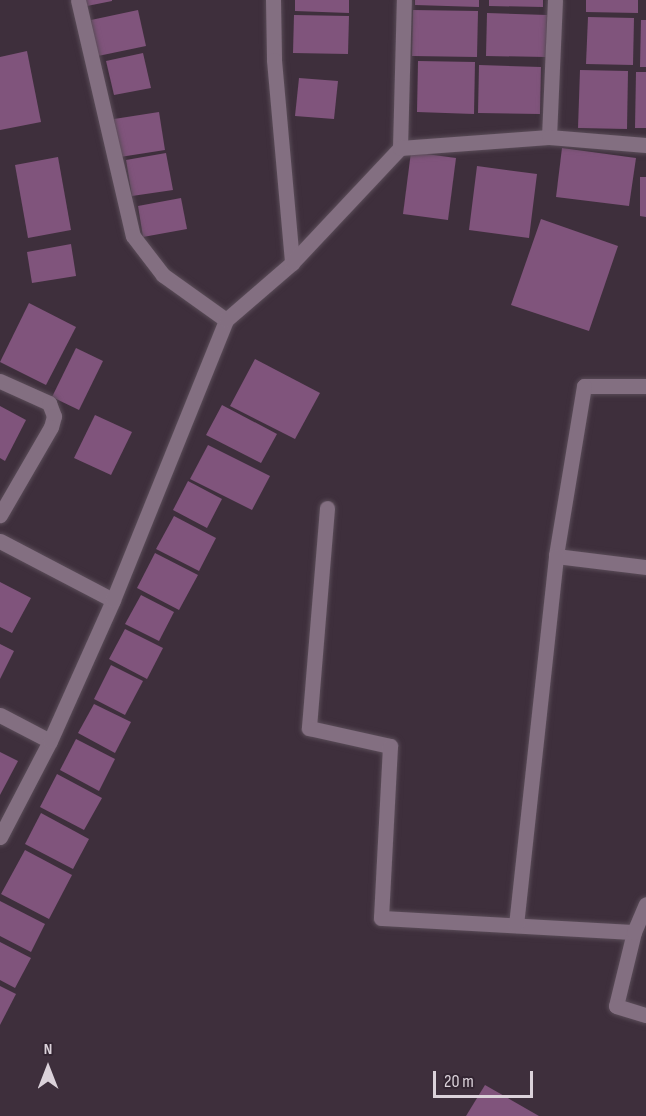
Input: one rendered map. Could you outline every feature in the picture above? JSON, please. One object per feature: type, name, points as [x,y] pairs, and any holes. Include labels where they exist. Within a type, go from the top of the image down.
[{"type":"street","points":[[78,0],[133,236],[163,275],[226,320]]},
{"type":"street","points":[[273,0],[274,60],[292,263]]},
{"type":"street","points":[[0,837],[50,741],[112,600],[226,320],[292,263],[400,148],[404,0]]},
{"type":"street","points":[[549,137],[555,0]]},
{"type":"street","points":[[400,148],[549,137],[646,145]]},
{"type":"street","points":[[0,381],[49,403],[54,416],[51,427],[0,514]]},
{"type":"street","points":[[516,925],[556,556],[584,386],[646,386]]},
{"type":"street","points":[[327,508],[309,728],[390,746],[381,918],[634,932]]},
{"type":"street","points":[[0,541],[112,600]]},
{"type":"street","points":[[556,556],[646,567]]},
{"type":"street","points":[[0,715],[50,741]]},
{"type":"street","points":[[646,904],[634,932],[616,1006],[646,1015]]},
{"type":"building","points":[[86,0],[112,0],[112,1],[87,6]]},
{"type":"building","points":[[295,0],[349,0],[349,13],[295,11]]},
{"type":"building","points":[[415,0],[479,0],[479,7],[415,5]]},
{"type":"building","points":[[489,0],[543,0],[543,7],[489,6]]},
{"type":"building","points":[[586,0],[638,0],[638,13],[586,12]]},
{"type":"building","points":[[138,10],[146,46],[98,56],[91,20]]},
{"type":"building","points":[[413,10],[478,11],[477,57],[412,56]]},
{"type":"building","points":[[487,13],[547,15],[546,57],[486,56]]},
{"type":"building","points":[[294,15],[349,16],[348,54],[293,53]]},
{"type":"building","points":[[588,17],[634,18],[633,65],[586,64]]},
{"type":"building","points":[[641,20],[646,20],[646,67],[640,67]]},
{"type":"building","points":[[27,51],[41,122],[0,130],[0,57]]},
{"type":"building","points":[[143,53],[151,88],[114,95],[106,61]]},
{"type":"building","points":[[418,61],[475,62],[474,114],[417,112]]},
{"type":"building","points":[[479,65],[541,67],[540,114],[478,113]]},
{"type":"building","points":[[580,70],[628,71],[627,129],[578,128]]},
{"type":"building","points":[[636,72],[646,72],[646,128],[635,128]]},
{"type":"building","points":[[299,78],[338,81],[334,119],[295,116]]},
{"type":"building","points":[[159,112],[165,150],[120,157],[114,119]]},
{"type":"building","points":[[562,148],[636,158],[629,206],[556,197]]},
{"type":"building","points":[[411,152],[456,158],[448,220],[403,214]]},
{"type":"building","points":[[166,153],[173,190],[132,196],[126,160]]},
{"type":"building","points":[[58,157],[71,230],[28,238],[15,165]]},
{"type":"building","points":[[477,166],[537,174],[529,238],[469,230]]},
{"type":"building","points":[[640,177],[646,177],[646,217],[640,216]]},
{"type":"building","points":[[181,198],[187,229],[143,237],[138,206]]},
{"type":"building","points":[[541,219],[618,246],[589,331],[511,305]]},
{"type":"building","points":[[71,244],[76,276],[32,283],[27,252]]},
{"type":"building","points":[[29,303],[76,327],[46,385],[0,362]]},
{"type":"building","points":[[76,348],[103,361],[79,410],[52,397]]},
{"type":"building","points":[[255,359],[320,393],[295,439],[230,406]]},
{"type":"building","points":[[222,405],[277,434],[261,463],[206,435]]},
{"type":"building","points":[[0,406],[26,420],[5,461],[0,458]]},
{"type":"building","points":[[95,415],[132,432],[111,475],[74,458]]},
{"type":"building","points":[[208,445],[270,476],[252,510],[190,479]]},
{"type":"building","points":[[188,481],[222,499],[207,528],[173,510]]},
{"type":"building","points":[[174,516],[216,538],[199,571],[156,549]]},
{"type":"building","points":[[155,553],[198,575],[179,610],[137,588]]},
{"type":"building","points":[[0,582],[31,598],[12,633],[0,627]]},
{"type":"building","points":[[141,595],[174,612],[159,641],[125,624]]},
{"type":"building","points":[[125,629],[163,648],[147,679],[109,659]]},
{"type":"building","points":[[0,644],[14,651],[0,679]]},
{"type":"building","points":[[111,665],[143,681],[125,715],[94,699]]},
{"type":"building","points":[[94,704],[131,722],[115,753],[78,733]]},
{"type":"building","points":[[76,739],[115,759],[99,791],[60,770]]},
{"type":"building","points":[[0,752],[18,761],[0,795]]},
{"type":"building","points":[[57,774],[102,798],[84,830],[40,807]]},
{"type":"building","points":[[41,813],[89,839],[73,869],[25,844]]},
{"type":"building","points":[[25,850],[72,875],[49,919],[1,894]]},
{"type":"building","points":[[0,901],[45,924],[31,952],[0,936]]},
{"type":"building","points":[[0,942],[31,958],[15,988],[0,980]]},
{"type":"building","points":[[0,986],[16,994],[0,1025]]},
{"type":"building","points":[[485,1085],[539,1116],[466,1116]]}]
